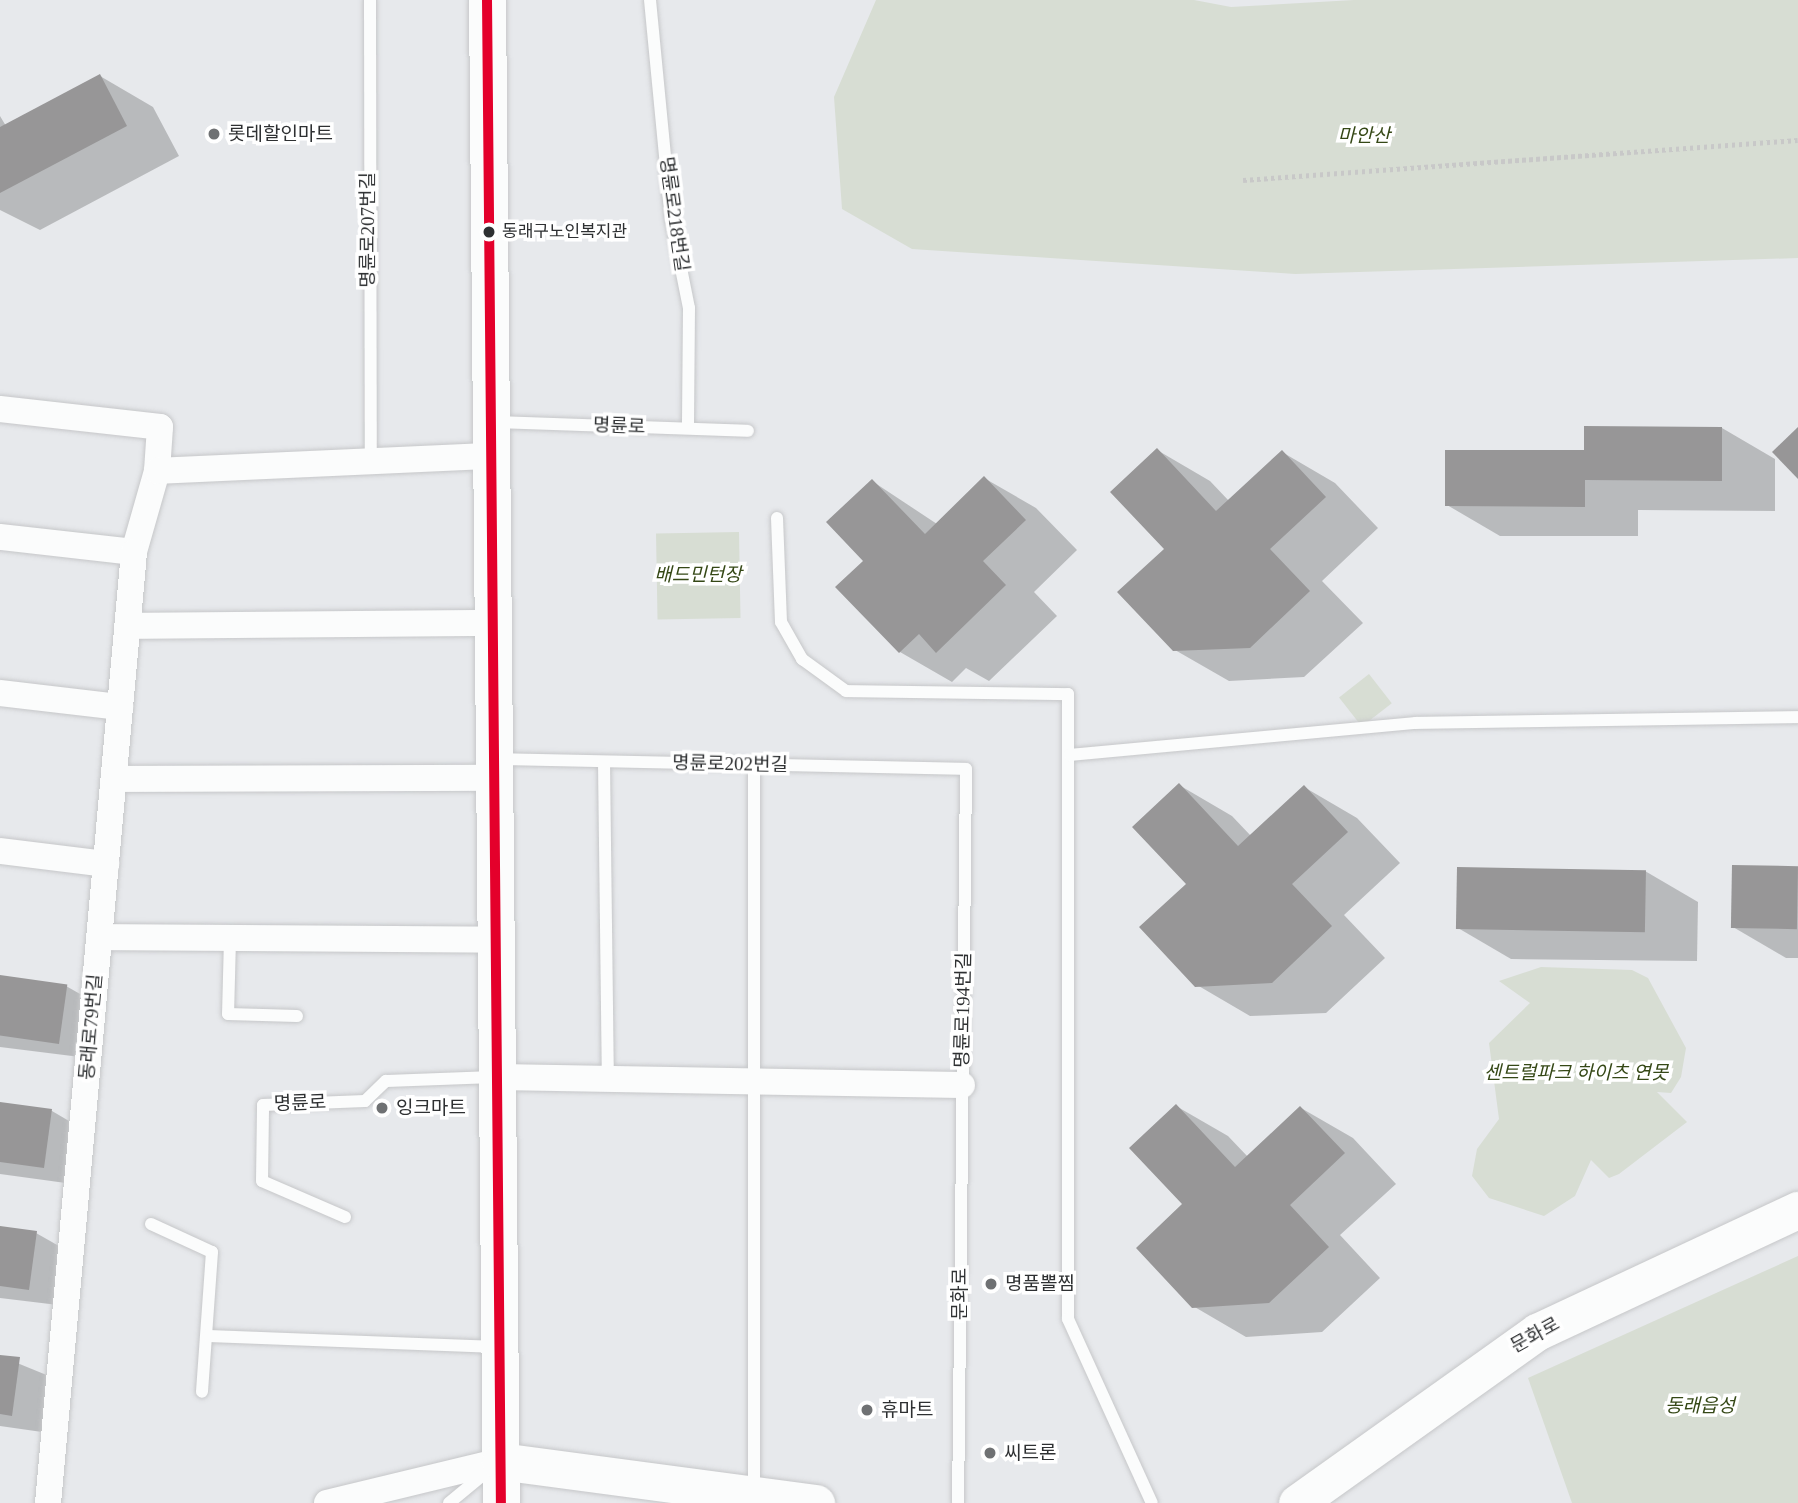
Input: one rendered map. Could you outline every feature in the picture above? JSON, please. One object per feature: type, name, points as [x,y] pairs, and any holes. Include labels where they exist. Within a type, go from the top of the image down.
[{"type":"main road","points":[[487,0],[500,1503]]},
{"type":"main road","name":"문화로","points":[[1297,1503],[1537,1332],[1798,1210]]},
{"type":"main road","points":[[500,1461],[816,1503]]},
{"type":"street","points":[[0,409],[160,427],[157,471],[134,552],[0,537]]},
{"type":"street","points":[[157,471],[371,461],[491,439]]},
{"type":"street","name":"동래로79번길","points":[[48,1503],[134,552]]},
{"type":"street","points":[[128,626],[492,623]]},
{"type":"street","points":[[0,693],[120,707]]},
{"type":"street","points":[[114,779],[494,769]]},
{"type":"street","points":[[0,851],[106,863]]},
{"type":"street","points":[[100,937],[495,940]]},
{"type":"street","name":"명륜로194번길","points":[[497,1077],[962,1086]]},
{"type":"street","points":[[327,1503],[500,1461]]},
{"type":"lane","name":"명륜로207번길","points":[[370,0],[371,461]]},
{"type":"lane","name":"명륜로218번길","points":[[650,0],[671,218],[689,308],[688,428]]},
{"type":"lane","name":"명륜로","points":[[491,439],[688,428],[748,430]]},
{"type":"lane","points":[[777,519],[781,622],[802,659],[846,691],[1068,694],[1068,1319],[1152,1503]]},
{"type":"lane","points":[[1070,755],[1416,723],[1798,717]]},
{"type":"lane","points":[[604,762],[608,1079]]},
{"type":"lane","name":"명륜로202번길","points":[[494,769],[604,762],[967,769]]},
{"type":"lane","points":[[754,765],[754,1495]]},
{"type":"lane","name":"명륜로194번길","points":[[962,1086],[967,769]]},
{"type":"lane","points":[[230,939],[229,1014],[297,1016]]},
{"type":"lane","name":"명륜로","points":[[345,1217],[262,1181],[262,1105],[365,1101],[386,1081],[497,1077]]},
{"type":"lane","name":"문화로","points":[[958,1503],[962,1086]]},
{"type":"lane","points":[[151,1224],[212,1252],[202,1392]]},
{"type":"lane","points":[[208,1336],[499,1347]]},
{"type":"lane","points":[[449,1503],[500,1461]]},
{"type":"path","points":[[1243,180],[1798,141]]},
{"type":"green space","name":"마안산","points":[[876,0],[1194,0],[1231,7],[1354,0],[1798,0],[1798,258],[1295,274],[912,249],[842,209],[834,97]]},
{"type":"green space","name":"배드민턴장","points":[[739,532],[741,618],[658,619],[656,533]]},
{"type":"green space","points":[[1369,674],[1392,703],[1362,727],[1339,697]]},
{"type":"green space","name":"센트럴파크 하이츠 연못","points":[[1541,967],[1632,970],[1648,978],[1686,1048],[1681,1077],[1671,1093],[1657,1092],[1687,1122],[1619,1174],[1609,1178],[1591,1160],[1575,1196],[1544,1216],[1489,1198],[1472,1176],[1477,1149],[1499,1119],[1489,1043],[1530,1003],[1499,981]]},
{"type":"green space","name":"동래읍성","points":[[1798,1256],[1798,1503],[1572,1503],[1528,1378]]},
{"type":"building","points":[[100,74],[127,126],[0,193],[0,127]]},
{"type":"building","points":[[1584,426],[1722,427],[1722,481],[1585,480],[1585,507],[1445,506],[1445,450],[1584,450]]},
{"type":"building","points":[[1798,427],[1798,479],[1772,452]]},
{"type":"building","points":[[1157,448],[1216,511],[1282,450],[1326,497],[1270,549],[1310,591],[1250,648],[1173,651],[1117,592],[1164,549],[1110,492]]},
{"type":"building","points":[[984,476],[1026,520],[983,561],[1006,585],[936,653],[919,634],[899,653],[835,587],[863,561],[826,522],[872,479],[925,534]]},
{"type":"building","points":[[1179,783],[1238,846],[1304,785],[1348,832],[1292,884],[1332,926],[1272,983],[1195,987],[1139,927],[1186,884],[1132,827]]},
{"type":"building","points":[[1732,865],[1798,866],[1797,929],[1731,928]]},
{"type":"building","points":[[1457,867],[1646,870],[1645,932],[1456,929]]},
{"type":"building","points":[[0,975],[67,984],[59,1044],[0,1036]]},
{"type":"building","points":[[0,1102],[52,1109],[44,1168],[0,1162]]},
{"type":"building","points":[[1176,1104],[1235,1167],[1300,1106],[1345,1153],[1290,1205],[1329,1247],[1269,1303],[1192,1308],[1136,1248],[1182,1204],[1129,1148]]},
{"type":"building","points":[[0,1226],[37,1231],[29,1290],[0,1286]]},
{"type":"building","points":[[0,1355],[20,1357],[12,1416],[0,1414]]},
{"type":"transit line","points":[[487,0],[501,1503]]},
{"type":"place","name":"롯데할인마트","points":[[214,134]]},
{"type":"place","name":"동래구노인복지관","points":[[489,232]]},
{"type":"place","name":"잉크마트","points":[[382,1108]]},
{"type":"place","name":"명품뽈찜","points":[[991,1284]]},
{"type":"place","name":"휴마트","points":[[867,1410]]},
{"type":"place","name":"씨트론","points":[[990,1453]]}]
